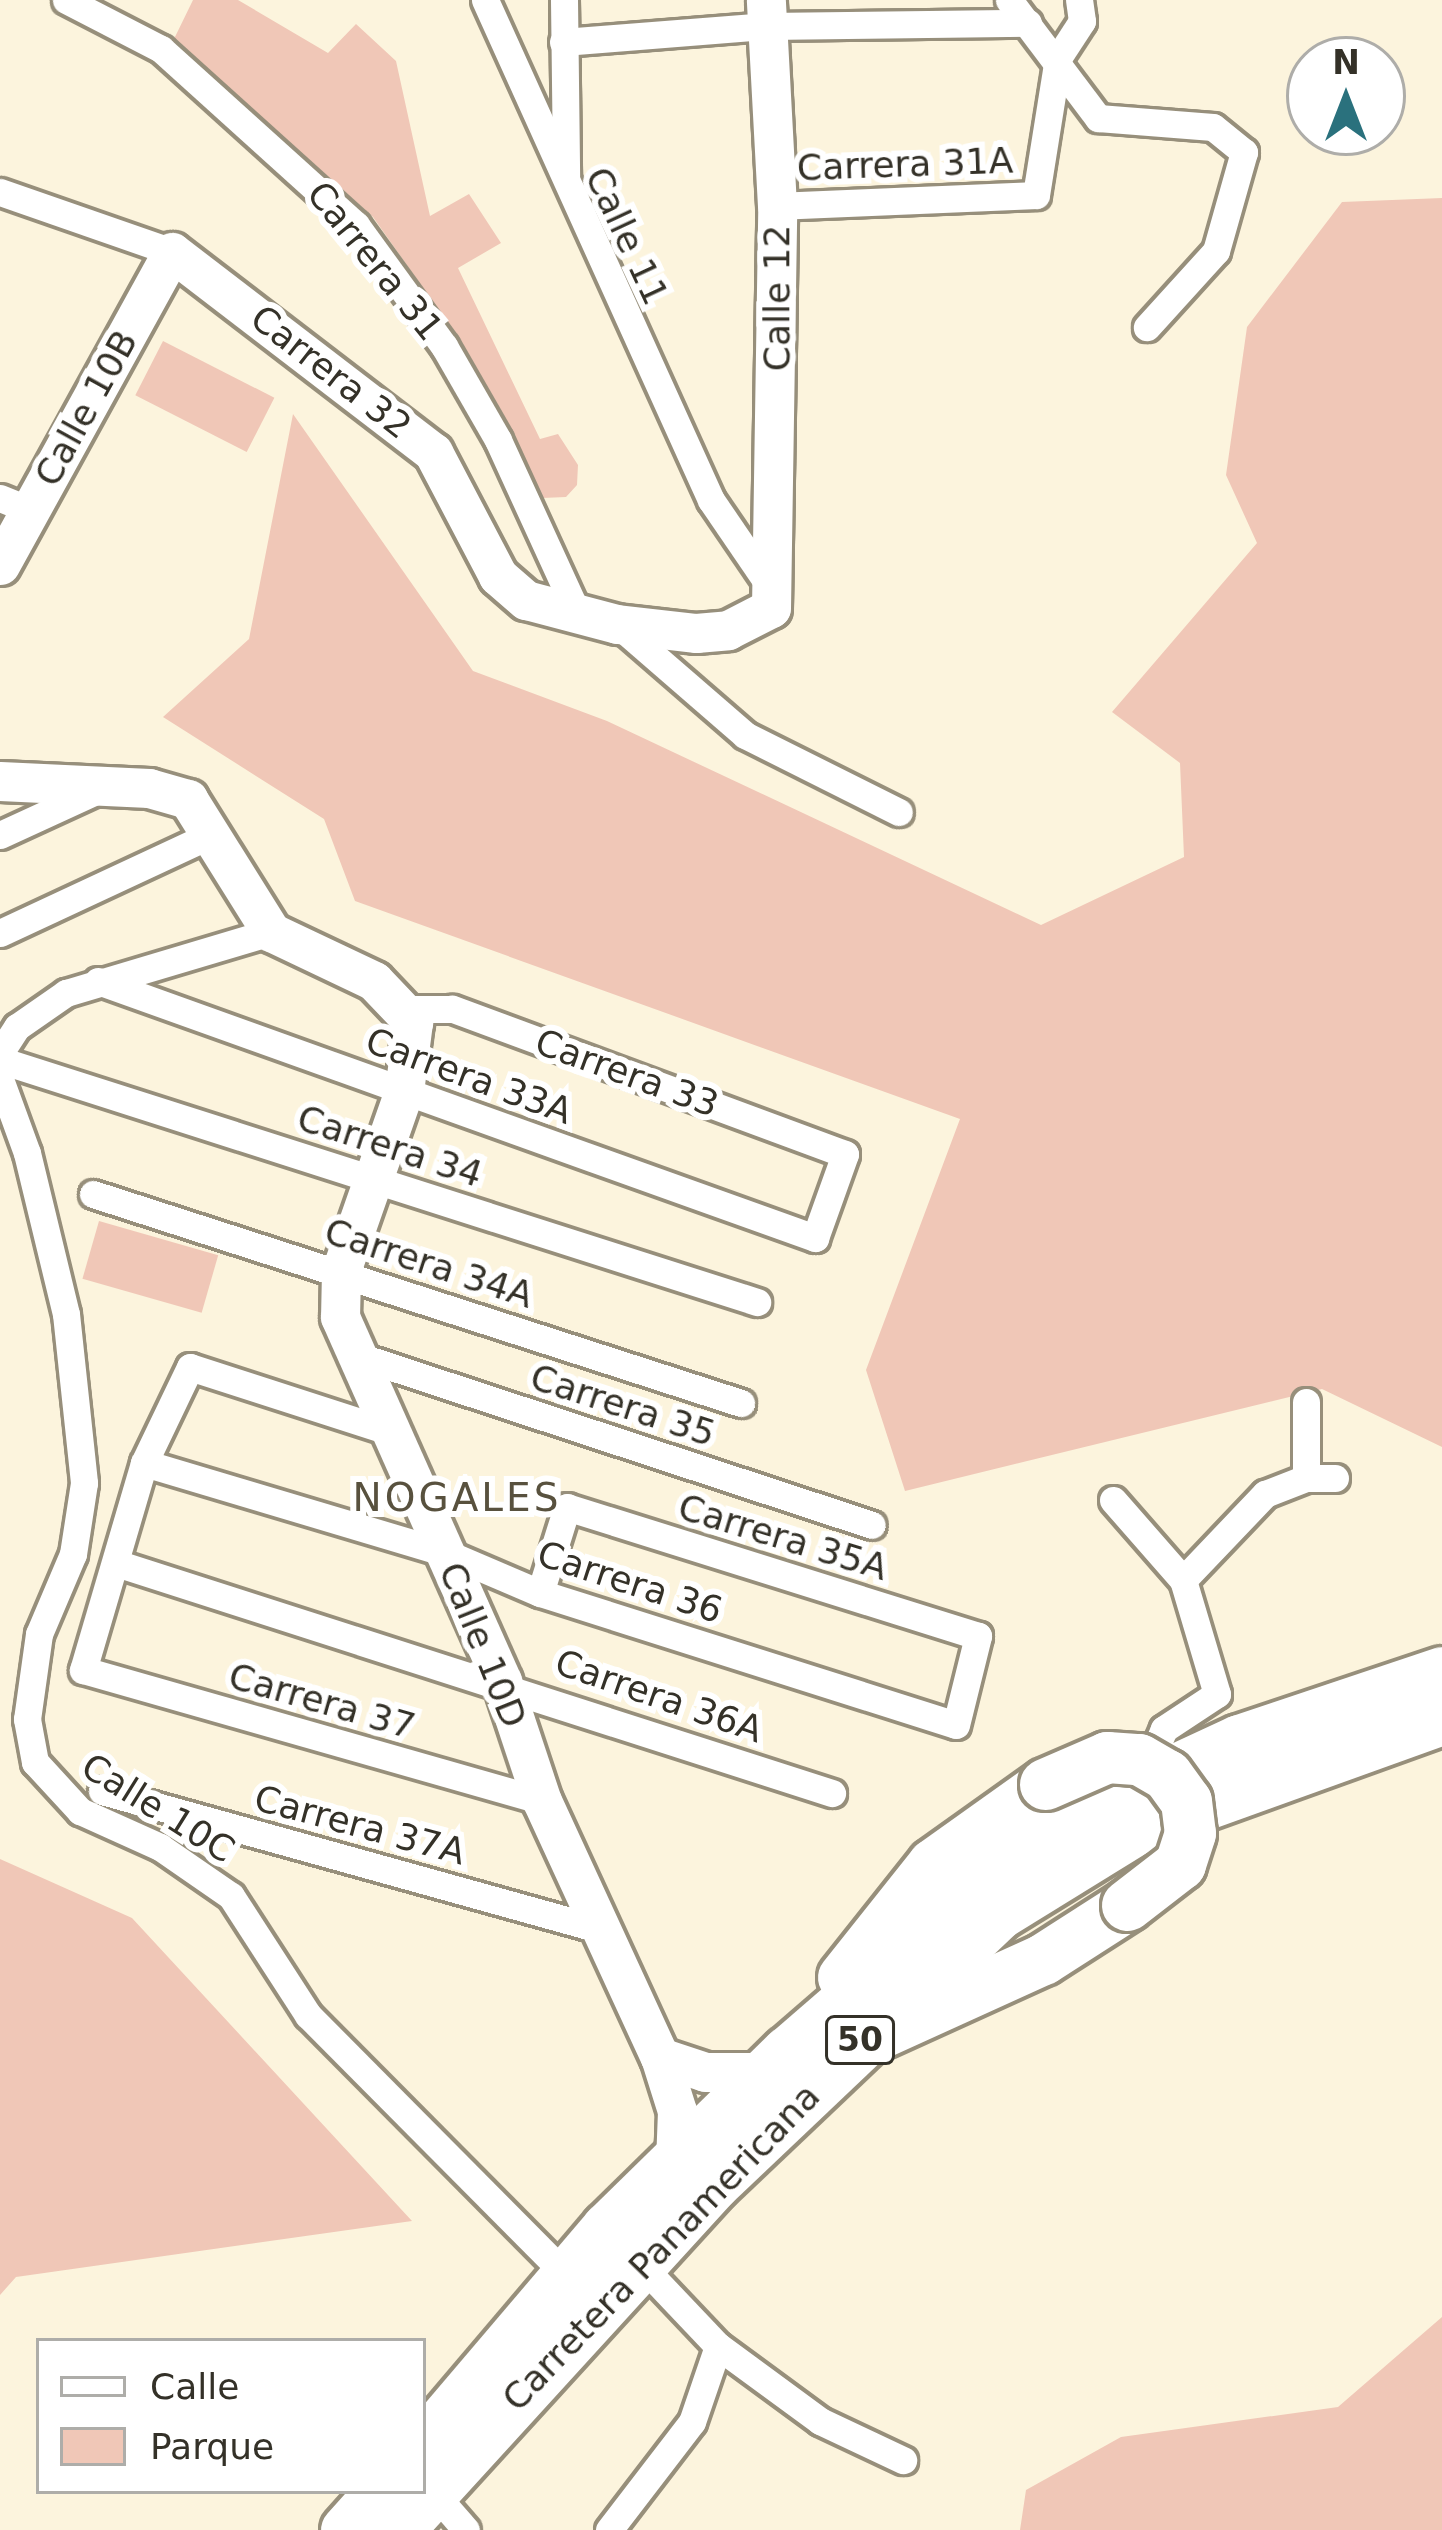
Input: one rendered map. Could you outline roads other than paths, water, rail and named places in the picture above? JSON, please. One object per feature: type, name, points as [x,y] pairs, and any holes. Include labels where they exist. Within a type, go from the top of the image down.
[{"type":"highway","name":"Carretera Panamericana","points":[[428,2468],[567,2276],[777,2062],[1010,1859],[1072,1817],[1239,1740],[1442,1672]]},
{"type":"highway","name":"Carretera Panamericana","points":[[428,2468],[643,2266],[860,2041],[1000,1913],[1136,1829],[1442,1719]]},
{"type":"highway","points":[[777,2062],[933,1864],[1045,1784],[1107,1756],[1139,1759],[1177,1788],[1190,1833],[1180,1864],[1127,1906],[953,2005],[860,2041]]},
{"type":"highway","points":[[346,2530],[378,2494]]},
{"type":"highway","name":"Carretera Panamericana","points":[[398,2530],[415,2494]]},
{"type":"street","name":"Carrera 31","points":[[66,0],[161,49],[356,225],[444,346],[598,620]]},
{"type":"street","name":"Calle 11","points":[[484,0],[566,192],[711,500],[777,596]]},
{"type":"street","points":[[564,0],[566,192]]},
{"type":"street","points":[[1009,0],[1058,58],[1098,118],[1213,127],[1244,152],[1216,251],[1147,327]]},
{"type":"street","points":[[1058,58],[1082,21],[1079,0]]},
{"type":"street","points":[[563,42],[766,13],[1028,23]]},
{"type":"street","name":"Calle 12","points":[[766,13],[777,206],[777,596]]},
{"type":"street","name":"Carrera 31A","points":[[777,206],[1036,195],[1058,58]]},
{"type":"street","name":"Carrera 32","points":[[0,192],[172,252],[433,452],[510,589],[598,620]]},
{"type":"street","name":"Calle 10B","points":[[0,565],[15,504],[172,252]]},
{"type":"street","points":[[711,500],[735,514],[777,512]]},
{"type":"street","points":[[598,620],[728,630],[771,608],[777,596]]},
{"type":"street","points":[[598,620],[745,735],[899,812]]},
{"type":"street","points":[[0,781],[106,786],[188,799],[271,932],[374,981],[410,1015]]},
{"type":"street","points":[[0,835],[106,786]]},
{"type":"street","points":[[0,933],[210,835]]},
{"type":"street","points":[[0,1057],[16,1028],[98,981],[271,932]]},
{"type":"street","name":"Carrera 33A","points":[[98,981],[815,1238]]},
{"type":"street","name":"Carrera 33","points":[[410,1015],[452,1009],[845,1154],[815,1238]]},
{"type":"street","name":"Calle 10D","points":[[410,1015],[404,1091],[341,1271],[340,1317],[352,1354],[502,1681],[542,1801],[660,2057],[677,2111],[675,2164]]},
{"type":"street","name":"Carrera 34","points":[[0,1057],[757,1302]]},
{"type":"street","name":"Calle 10C","points":[[0,1079],[27,1153],[66,1314],[84,1483],[73,1554],[39,1634],[27,1719],[34,1762],[80,1811],[160,1847],[231,1896],[308,2015],[567,2276]]},
{"type":"street","name":"Carrera 34A","points":[[94,1194],[741,1403]]},
{"type":"street","name":"Carrera 35","points":[[352,1354],[872,1525]]},
{"type":"street","points":[[118,1564],[144,1463],[190,1367],[388,1431]]},
{"type":"street","points":[[1306,1402],[1306,1478]]},
{"type":"street","name":"Carrera 36","points":[[144,1463],[446,1553],[540,1593],[956,1725]]},
{"type":"street","points":[[1183,1580],[1265,1494],[1306,1478],[1336,1478]]},
{"type":"street","points":[[1113,1500],[1183,1580],[1217,1694],[1164,1729],[1141,1785]]},
{"type":"street","name":"Carrera 35A","points":[[540,1593],[567,1507],[978,1636],[956,1725]]},
{"type":"street","name":"Carrera 37","points":[[118,1564],[83,1670],[542,1801]]},
{"type":"street","name":"Carrera 36A","points":[[118,1564],[502,1681],[832,1793]]},
{"type":"street","name":"Carrera 37A","points":[[102,1791],[599,1929]]},
{"type":"street","points":[[660,2057],[705,2072],[777,2062]]},
{"type":"street","points":[[643,2266],[718,2346],[820,2421],[903,2460]]},
{"type":"street","points":[[609,2530],[692,2422],[718,2346]]},
{"type":"street","points":[[428,2468],[466,2530]]},
{"type":"district","name":"NOGALES","points":[[457,1498]]}]
